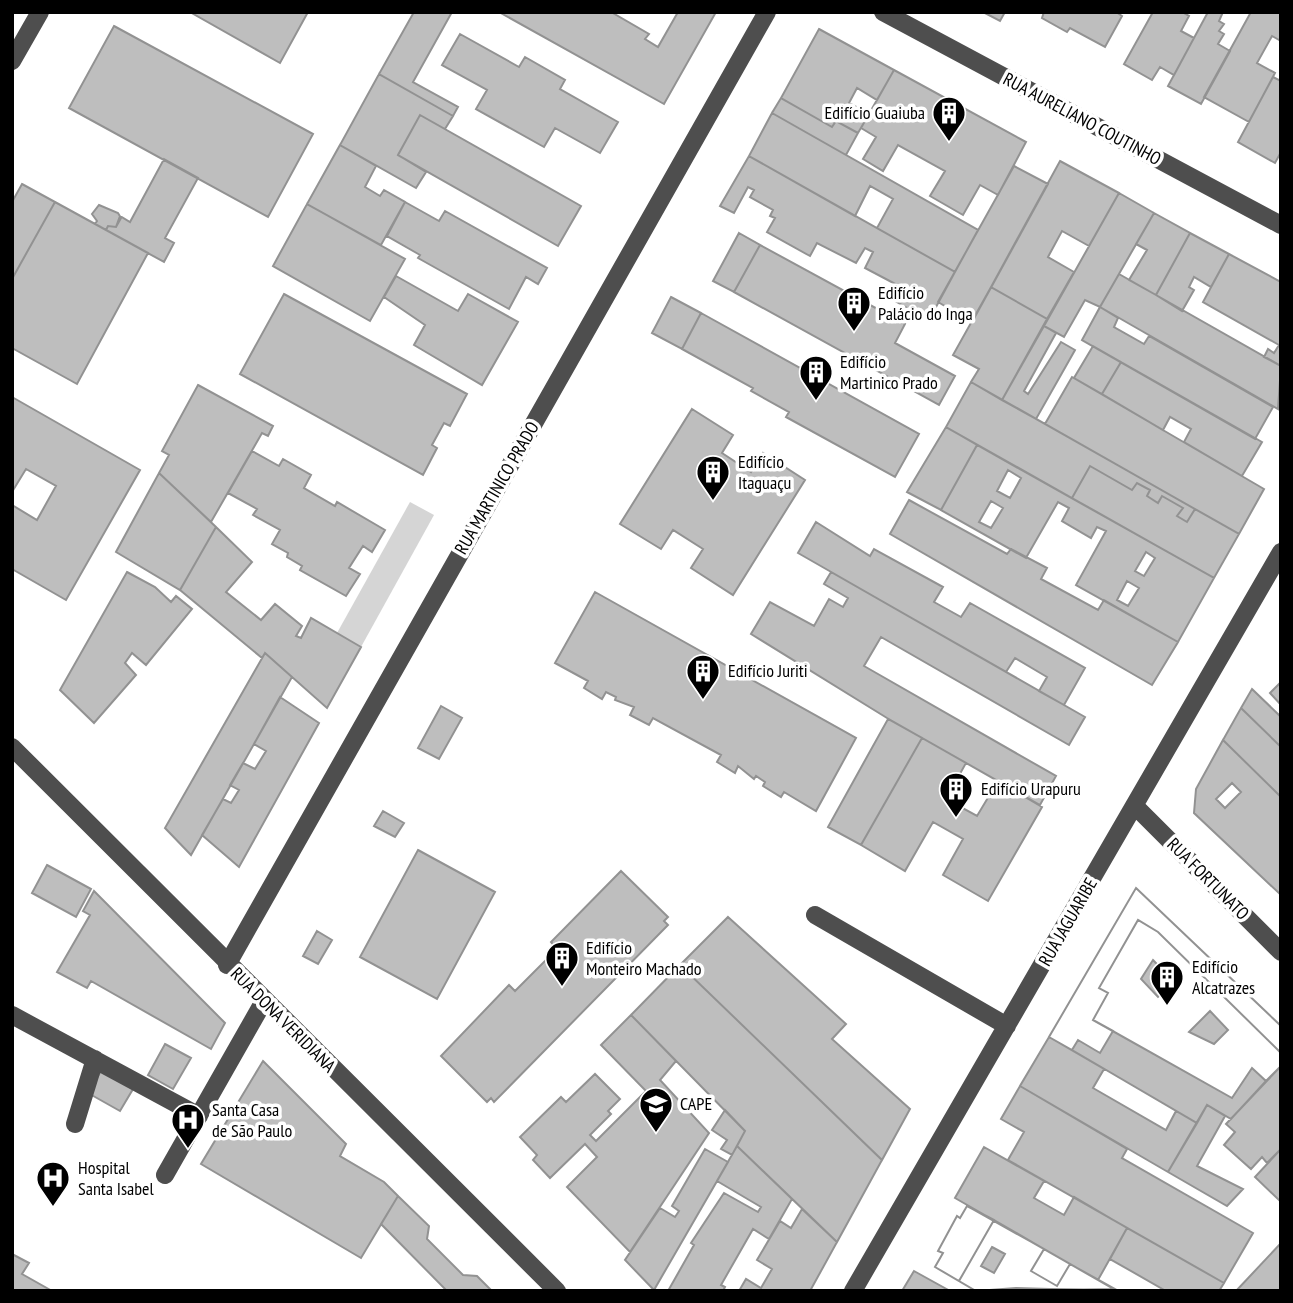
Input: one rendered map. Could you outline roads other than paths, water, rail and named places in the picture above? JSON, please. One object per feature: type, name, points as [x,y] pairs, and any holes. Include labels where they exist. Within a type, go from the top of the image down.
[{"type":"street","points":[[12,61],[40,12]]},
{"type":"street","name":"RUA MARTINICO PRADO","points":[[228,965],[767,12]]},
{"type":"street","name":"RUA AURELIANO COUTINHO","points":[[883,12],[1281,225]]},
{"type":"street","name":"RUA JAGUARIBE","points":[[853,1291],[1281,552]]},
{"type":"street","name":"RUA DONA VERIDIANA","points":[[12,747],[557,1291]]},
{"type":"street","name":"RUA FORTUNATO","points":[[1135,806],[1281,952]]},
{"type":"street","points":[[815,915],[1007,1027]]},
{"type":"street","points":[[165,1175],[264,1001]]},
{"type":"street","points":[[12,1015],[199,1116]]},
{"type":"street","points":[[75,1124],[95,1059]]},
{"type":"place","name":"Edifício Guaiuba","points":[[949,143]]},
{"type":"place","name":"Edifício Palácio do Inga","points":[[854,333]]},
{"type":"place","name":"Edifício Martinico Prado","points":[[816,402]]},
{"type":"place","name":"Edifício Itaguaçu","points":[[713,502]]},
{"type":"place","name":"Edifício Juriti","points":[[703,701]]},
{"type":"place","name":"Edifício Urapuru","points":[[956,819]]},
{"type":"place","name":"Edifício Monteiro Machado","points":[[562,988]]},
{"type":"place","name":"Edifício Alcatrazes","points":[[1167,1007]]},
{"type":"place","name":"CAPE","points":[[656,1134]]},
{"type":"place","name":"Santa Casa de São Paulo","points":[[188,1150]]},
{"type":"place","name":"Hospital Santa Isabel","points":[[53,1208]]}]
